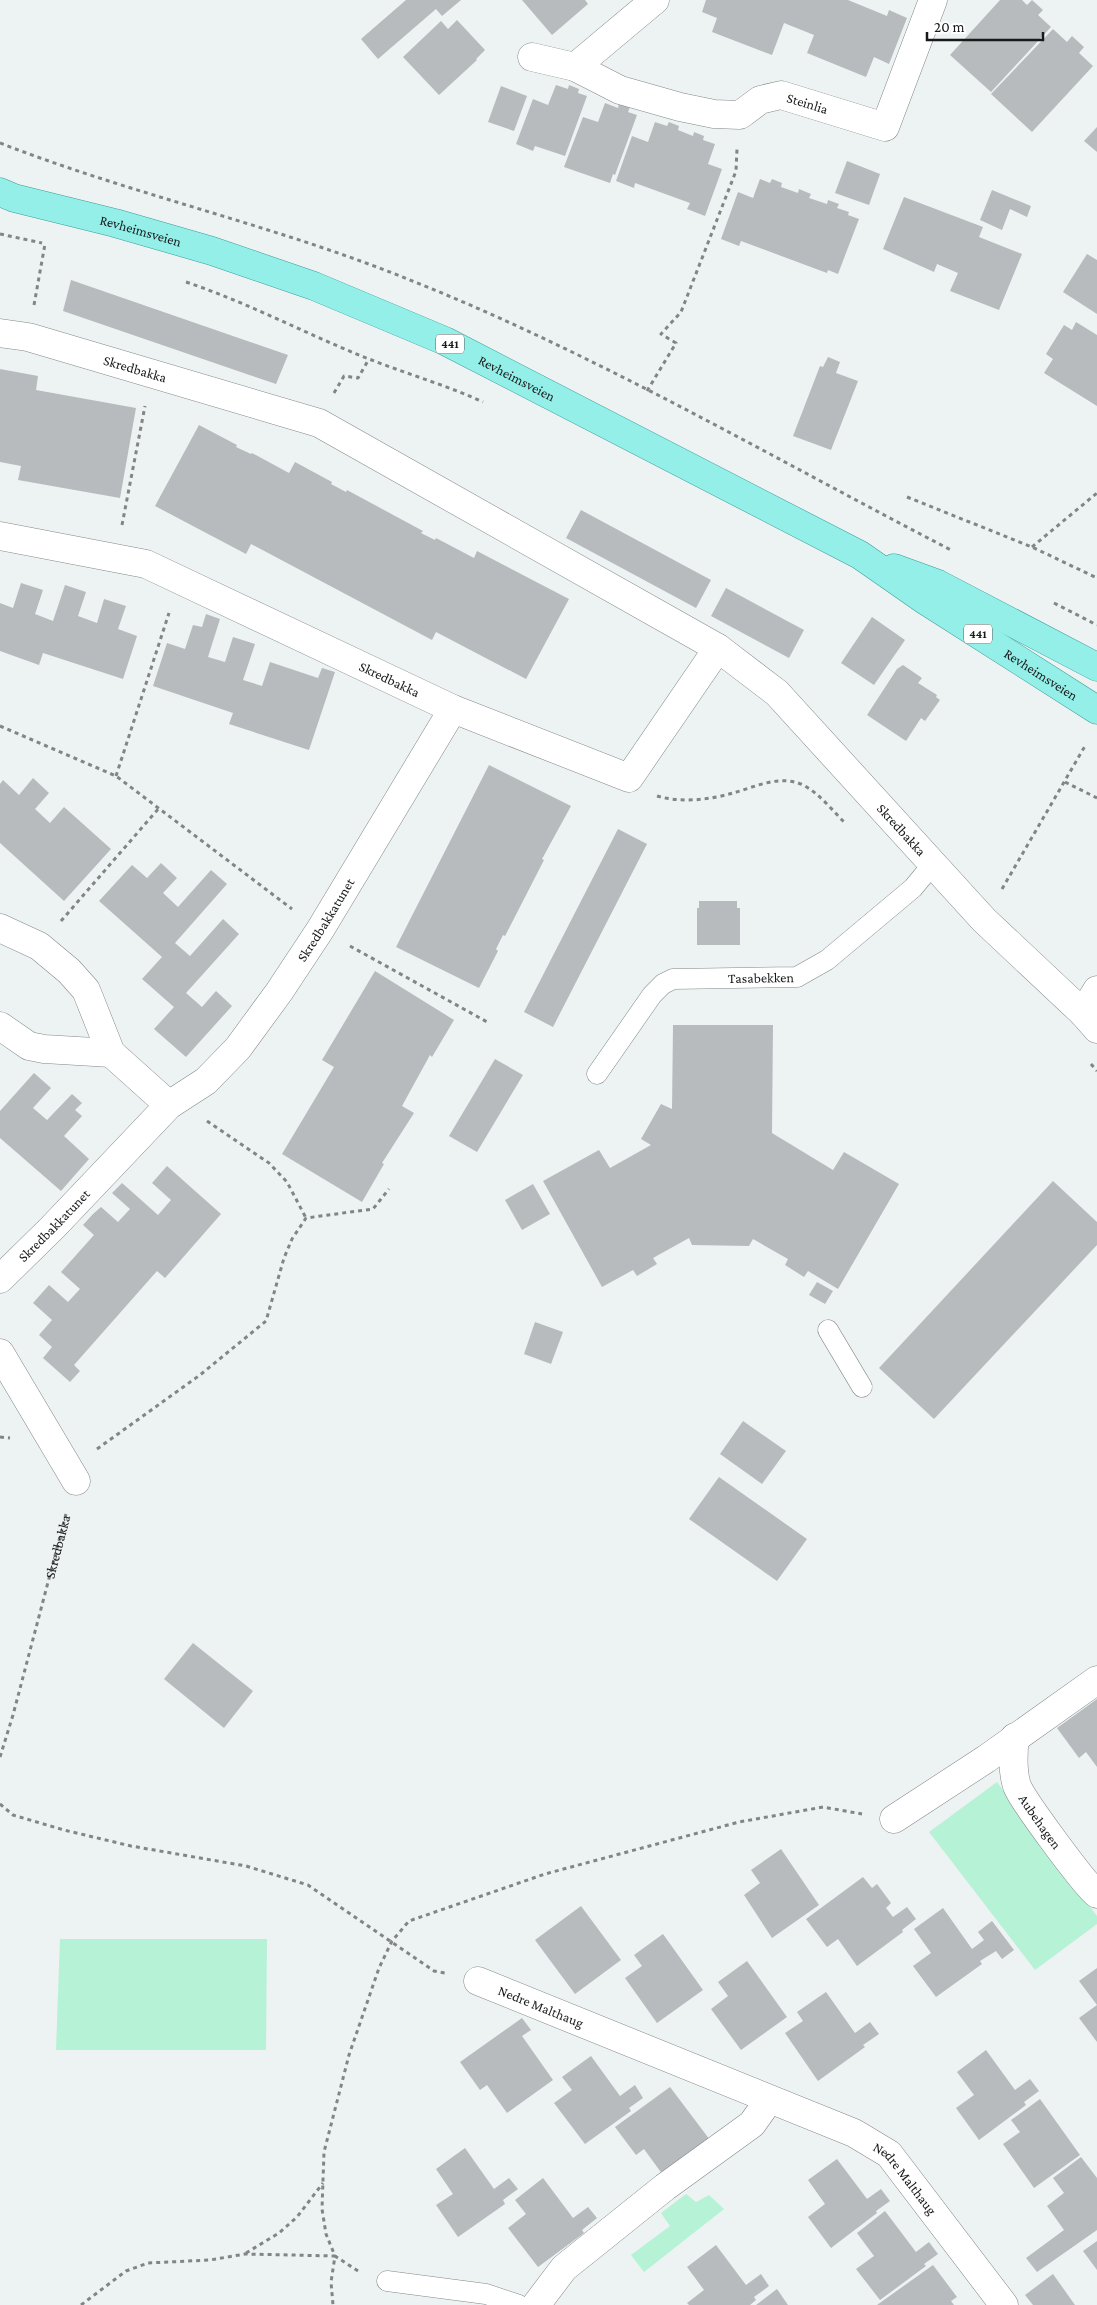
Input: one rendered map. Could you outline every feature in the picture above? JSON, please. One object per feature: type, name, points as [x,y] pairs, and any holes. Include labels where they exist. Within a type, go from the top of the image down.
[{"type":"main road","name":"Revheimsveien","points":[[5,195],[115,223],[212,251],[314,286],[391,317],[512,374],[860,555],[938,584],[1097,667]]},
{"type":"main road","name":"Revheimsveien","points":[[860,555],[926,601],[1097,710]]},
{"type":"street","points":[[575,67],[655,0]]},
{"type":"street","name":"Steinlia","points":[[740,115],[760,100],[781,95],[885,128],[933,0]]},
{"type":"street","points":[[532,57],[575,67],[620,90],[680,107],[714,114],[740,115]]},
{"type":"street","name":"Skredbakka","points":[[0,333],[28,337],[319,423],[718,648],[777,693],[984,920],[1090,1021]]},
{"type":"street","name":"Skredbakka","points":[[0,536],[146,564],[453,709],[629,778],[718,648]]},
{"type":"street","name":"Skredbakkatunet","points":[[0,1279],[53,1227],[169,1105],[206,1081],[238,1048],[279,992],[320,930],[453,709]]},
{"type":"street","points":[[0,928],[39,946],[69,971],[86,990],[112,1053],[169,1105]]},
{"type":"street","points":[[1090,1021],[1097,990]]},
{"type":"street","points":[[0,1026],[29,1046],[44,1049],[112,1053]]},
{"type":"street","points":[[0,1353],[76,1480]]},
{"type":"street","points":[[894,1819],[1097,1680]]},
{"type":"street","name":"Aubehagen","points":[[1015,1737],[1013,1762],[1018,1787],[1056,1843],[1097,1894]]},
{"type":"street","name":"Nedre Malthaug","points":[[478,1981],[854,2133],[889,2154],[1004,2305]]},
{"type":"street","points":[[536,2305],[564,2268],[665,2187],[752,2124],[769,2100]]},
{"type":"lane","name":"Tasabekken","points":[[597,1074],[652,995],[663,984],[673,979],[692,978],[774,979],[797,977],[827,960],[912,888],[932,865]]},
{"type":"lane","points":[[828,1330],[862,1387]]},
{"type":"lane","points":[[386,2281],[486,2294],[519,2305]]},
{"type":"path","points":[[647,391],[676,343],[661,334],[681,312],[736,171],[740,115]]},
{"type":"path","points":[[0,234],[54,246]]},
{"type":"path","points":[[28,337],[45,244]]},
{"type":"path","points":[[180,280],[216,292],[369,359],[440,383],[491,406]]},
{"type":"path","points":[[319,423],[344,376],[358,378],[369,359]]},
{"type":"path","points":[[115,558],[151,373]]},
{"type":"path","points":[[1032,548],[1097,493]]},
{"type":"path","points":[[907,497],[1032,548],[1097,578]]},
{"type":"path","points":[[116,776],[179,580]]},
{"type":"path","points":[[0,726],[116,776],[320,930],[489,1023]]},
{"type":"path","points":[[984,920],[1085,746]]},
{"type":"path","points":[[1065,782],[1097,798]]},
{"type":"path","points":[[39,946],[159,808]]},
{"type":"path","points":[[169,1105],[213,1123],[269,1163],[287,1182],[306,1218],[374,1209],[389,1189]]},
{"type":"path","name":"Skredbakka","points":[[0,1757],[80,1467],[89,1455],[200,1374],[266,1321],[284,1258],[292,1239],[306,1218]]},
{"type":"path","points":[[0,1804],[13,1815],[64,1830],[131,1846],[246,1866],[308,1885],[434,1971],[478,1981]]},
{"type":"path","points":[[245,2254],[258,2244],[279,2233],[297,2217],[323,2183]]},
{"type":"path","points":[[80,2305],[126,2271],[148,2263],[210,2260],[245,2254],[336,2256],[331,2282],[333,2305]]},
{"type":"green space","points":[[997,1782],[1097,1916],[1097,1924],[1035,1970],[929,1832]]},
{"type":"green space","points":[[60,1939],[267,1939],[266,2050],[56,2050]]},
{"type":"green space","points":[[686,2194],[696,2202],[709,2195],[724,2209],[644,2272],[631,2255],[670,2226],[661,2213]]},
{"type":"building","points":[[406,0],[461,0],[442,16],[436,9],[378,59],[361,39]]},
{"type":"building","points":[[522,0],[585,0],[588,4],[552,35]]},
{"type":"building","points":[[706,0],[848,0],[887,16],[889,10],[907,18],[889,64],[874,57],[866,77],[807,53],[814,35],[784,23],[772,55],[712,32],[717,18],[702,12]]},
{"type":"building","points":[[1000,0],[1022,0],[1027,5],[1032,0],[1043,10],[1038,15],[1051,27],[991,92],[950,55]]},
{"type":"building","points":[[457,20],[485,50],[477,60],[439,95],[403,57],[441,21],[448,29]]},
{"type":"building","points":[[1053,29],[1067,42],[1072,36],[1084,47],[1079,53],[1093,66],[1032,132],[991,94]]},
{"type":"building","points":[[556,85],[568,89],[569,85],[579,89],[578,93],[587,96],[565,156],[535,146],[533,151],[516,144],[533,99],[548,105]]},
{"type":"building","points":[[501,86],[527,96],[514,131],[488,122]]},
{"type":"building","points":[[605,103],[618,108],[619,103],[630,107],[628,112],[637,115],[615,175],[613,174],[610,183],[564,167],[583,117],[598,122]]},
{"type":"building","points":[[655,122],[667,126],[669,122],[679,126],[678,130],[693,136],[694,132],[704,136],[703,140],[715,144],[708,164],[722,169],[705,216],[687,209],[690,203],[635,183],[634,188],[616,181],[632,136],[648,142]]},
{"type":"building","points":[[1097,127],[1097,152],[1084,141]]},
{"type":"building","points":[[847,161],[880,174],[869,205],[835,193]]},
{"type":"building","points":[[760,179],[770,183],[772,179],[782,183],[781,187],[798,193],[799,189],[811,194],[809,198],[827,204],[828,200],[839,204],[837,208],[849,212],[848,215],[859,219],[838,274],[828,270],[827,273],[741,241],[739,246],[721,239],[738,192],[753,198]]},
{"type":"building","points":[[992,190],[1031,206],[1027,217],[1010,209],[1002,230],[980,220]]},
{"type":"building","points":[[904,197],[983,227],[979,237],[1022,254],[999,310],[950,291],[958,273],[937,264],[934,272],[883,249]]},
{"type":"building","points":[[1087,254],[1097,260],[1097,314],[1063,292]]},
{"type":"building","points":[[71,280],[288,355],[276,384],[63,311]]},
{"type":"building","points":[[1076,322],[1097,335],[1097,406],[1044,373],[1053,359],[1046,354],[1064,325],[1072,330]]},
{"type":"building","points":[[828,357],[840,362],[836,373],[858,381],[831,450],[793,436],[820,366],[823,367]]},
{"type":"building","points":[[0,369],[38,376],[36,390],[136,408],[120,498],[18,480],[21,466],[0,462]]},
{"type":"building","points":[[199,425],[237,445],[236,447],[252,453],[289,473],[295,462],[332,482],[331,484],[346,492],[347,490],[423,531],[421,533],[435,540],[436,538],[474,558],[477,551],[569,599],[526,679],[436,632],[432,640],[251,544],[246,554],[155,506]]},
{"type":"building","points":[[581,510],[711,580],[696,608],[566,538]]},
{"type":"building","points":[[21,583],[43,590],[35,614],[53,621],[65,585],[86,592],[78,616],[97,623],[104,599],[126,606],[118,629],[137,636],[123,679],[43,653],[39,665],[0,651],[0,603],[13,608]]},
{"type":"building","points":[[726,588],[804,630],[789,658],[711,616]]},
{"type":"building","points":[[206,614],[220,619],[208,657],[225,662],[233,637],[255,644],[243,680],[262,686],[270,662],[318,678],[322,668],[335,672],[309,750],[229,724],[233,713],[153,686],[167,643],[185,649],[193,625],[202,627]]},
{"type":"building","points":[[872,617],[905,640],[874,685],[841,663]]},
{"type":"building","points":[[903,665],[922,678],[918,683],[937,695],[936,697],[940,700],[925,721],[921,718],[906,741],[867,715],[897,669]]},
{"type":"building","points":[[489,765],[571,806],[542,859],[544,860],[505,936],[503,935],[496,949],[498,951],[479,988],[396,947]]},
{"type":"building","points":[[33,778],[49,793],[35,809],[50,823],[64,807],[111,849],[64,901],[0,843],[0,784],[3,780],[19,795]]},
{"type":"building","points":[[618,829],[647,844],[553,1027],[524,1012]]},
{"type":"building","points":[[161,863],[177,878],[163,893],[178,907],[211,870],[227,884],[175,943],[190,956],[223,919],[239,934],[186,993],[202,1007],[216,991],[232,1006],[186,1057],[154,1029],[174,1007],[142,979],[162,957],[99,901],[132,865],[147,878]]},
{"type":"building","points":[[699,901],[737,901],[737,908],[740,908],[740,945],[697,945],[697,908],[699,908]]},
{"type":"building","points":[[375,971],[454,1020],[432,1057],[430,1055],[402,1106],[414,1113],[382,1163],[384,1164],[362,1202],[282,1154],[334,1067],[322,1060]]},
{"type":"building","points":[[673,1025],[773,1025],[772,1133],[833,1170],[844,1152],[899,1184],[838,1289],[808,1271],[804,1277],[785,1265],[788,1259],[753,1239],[749,1246],[692,1245],[689,1238],[653,1258],[657,1264],[637,1276],[633,1270],[602,1287],[543,1181],[599,1150],[610,1168],[651,1145],[641,1139],[661,1104],[672,1109]]},
{"type":"building","points":[[495,1059],[523,1075],[477,1152],[449,1136]]},
{"type":"building","points":[[34,1073],[51,1088],[33,1108],[47,1120],[72,1094],[82,1103],[75,1110],[82,1116],[64,1136],[89,1159],[61,1191],[0,1138],[0,1111]]},
{"type":"building","points":[[167,1166],[221,1214],[165,1278],[157,1271],[74,1365],[80,1371],[70,1382],[43,1358],[52,1347],[39,1335],[52,1320],[33,1303],[49,1285],[68,1302],[80,1289],[61,1272],[94,1235],[83,1225],[93,1214],[101,1207],[118,1222],[130,1209],[112,1193],[122,1183],[158,1215],[171,1200],[152,1183]]},
{"type":"building","points":[[1053,1181],[1097,1222],[1097,1245],[934,1419],[879,1368]]},
{"type":"building","points":[[533,1184],[550,1214],[522,1230],[505,1200]]},
{"type":"building","points":[[817,1282],[833,1291],[825,1304],[809,1295]]},
{"type":"building","points":[[535,1322],[563,1332],[551,1364],[524,1354]]},
{"type":"building","points":[[743,1421],[786,1451],[762,1484],[720,1454]]},
{"type":"building","points":[[719,1477],[807,1539],[777,1581],[689,1519]]},
{"type":"building","points":[[193,1643],[253,1691],[224,1728],[164,1679]]},
{"type":"building","points":[[1097,1699],[1097,1767],[1086,1752],[1079,1758],[1057,1728]]},
{"type":"building","points":[[781,1849],[819,1905],[772,1938],[744,1895],[760,1883],[751,1870]]},
{"type":"building","points":[[863,1877],[872,1888],[877,1884],[891,1903],[886,1908],[893,1917],[907,1907],[916,1919],[902,1930],[903,1932],[857,1966],[838,1939],[827,1947],[806,1919]]},
{"type":"building","points":[[581,1906],[621,1960],[575,1994],[535,1940]]},
{"type":"building","points":[[943,1908],[972,1949],[984,1940],[978,1932],[992,1921],[1014,1950],[1002,1959],[996,1951],[980,1961],[982,1964],[936,1997],[913,1966],[931,1953],[914,1929]]},
{"type":"building","points":[[663,1934],[703,1990],[657,2023],[625,1978],[642,1966],[634,1955]]},
{"type":"building","points":[[747,1961],[787,2017],[741,2050],[711,2009],[728,1996],[718,1982]]},
{"type":"building","points":[[1097,1968],[1097,2005],[1079,1981]]},
{"type":"building","points":[[826,1992],[855,2033],[870,2022],[879,2034],[863,2045],[865,2047],[818,2081],[785,2033],[803,2021],[797,2012]]},
{"type":"building","points":[[1097,2005],[1097,2042],[1079,2018]]},
{"type":"building","points":[[522,2018],[531,2030],[522,2036],[553,2080],[507,2113],[487,2085],[480,2090],[460,2062]]},
{"type":"building","points":[[986,2050],[1015,2090],[1030,2079],[1039,2091],[1024,2102],[1026,2105],[979,2140],[956,2108],[974,2095],[957,2072]]},
{"type":"building","points":[[591,2056],[620,2096],[635,2085],[643,2098],[629,2108],[631,2111],[585,2144],[554,2103],[572,2090],[562,2077]]},
{"type":"building","points":[[670,2087],[710,2140],[663,2175],[644,2149],[636,2155],[615,2127]]},
{"type":"building","points":[[1040,2099],[1080,2155],[1034,2188],[1003,2144],[1020,2132],[1011,2120]]},
{"type":"building","points":[[465,2148],[494,2189],[509,2178],[518,2189],[503,2200],[505,2204],[458,2237],[436,2205],[453,2194],[436,2169]]},
{"type":"building","points":[[1081,2157],[1097,2178],[1097,2230],[1037,2272],[1026,2258],[1064,2230],[1047,2206],[1064,2193],[1053,2178]]},
{"type":"building","points":[[837,2159],[867,2199],[881,2189],[890,2201],[831,2248],[808,2217],[825,2204],[808,2180]]},
{"type":"building","points":[[543,2178],[573,2218],[588,2207],[597,2218],[582,2230],[584,2233],[538,2267],[508,2228],[526,2214],[515,2200]]},
{"type":"building","points":[[885,2211],[916,2252],[929,2242],[938,2254],[924,2264],[926,2266],[880,2300],[856,2269],[874,2256],[857,2233]]},
{"type":"building","points":[[1097,2241],[1097,2270],[1083,2251]]},
{"type":"building","points":[[716,2245],[746,2285],[761,2274],[769,2286],[754,2297],[756,2300],[750,2305],[689,2305],[687,2303],[704,2290],[687,2267]]},
{"type":"building","points":[[933,2265],[957,2297],[951,2301],[954,2305],[877,2305]]},
{"type":"building","points":[[1053,2274],[1075,2305],[1033,2305],[1025,2295]]},
{"type":"building","points":[[777,2289],[788,2305],[756,2305]]}]
